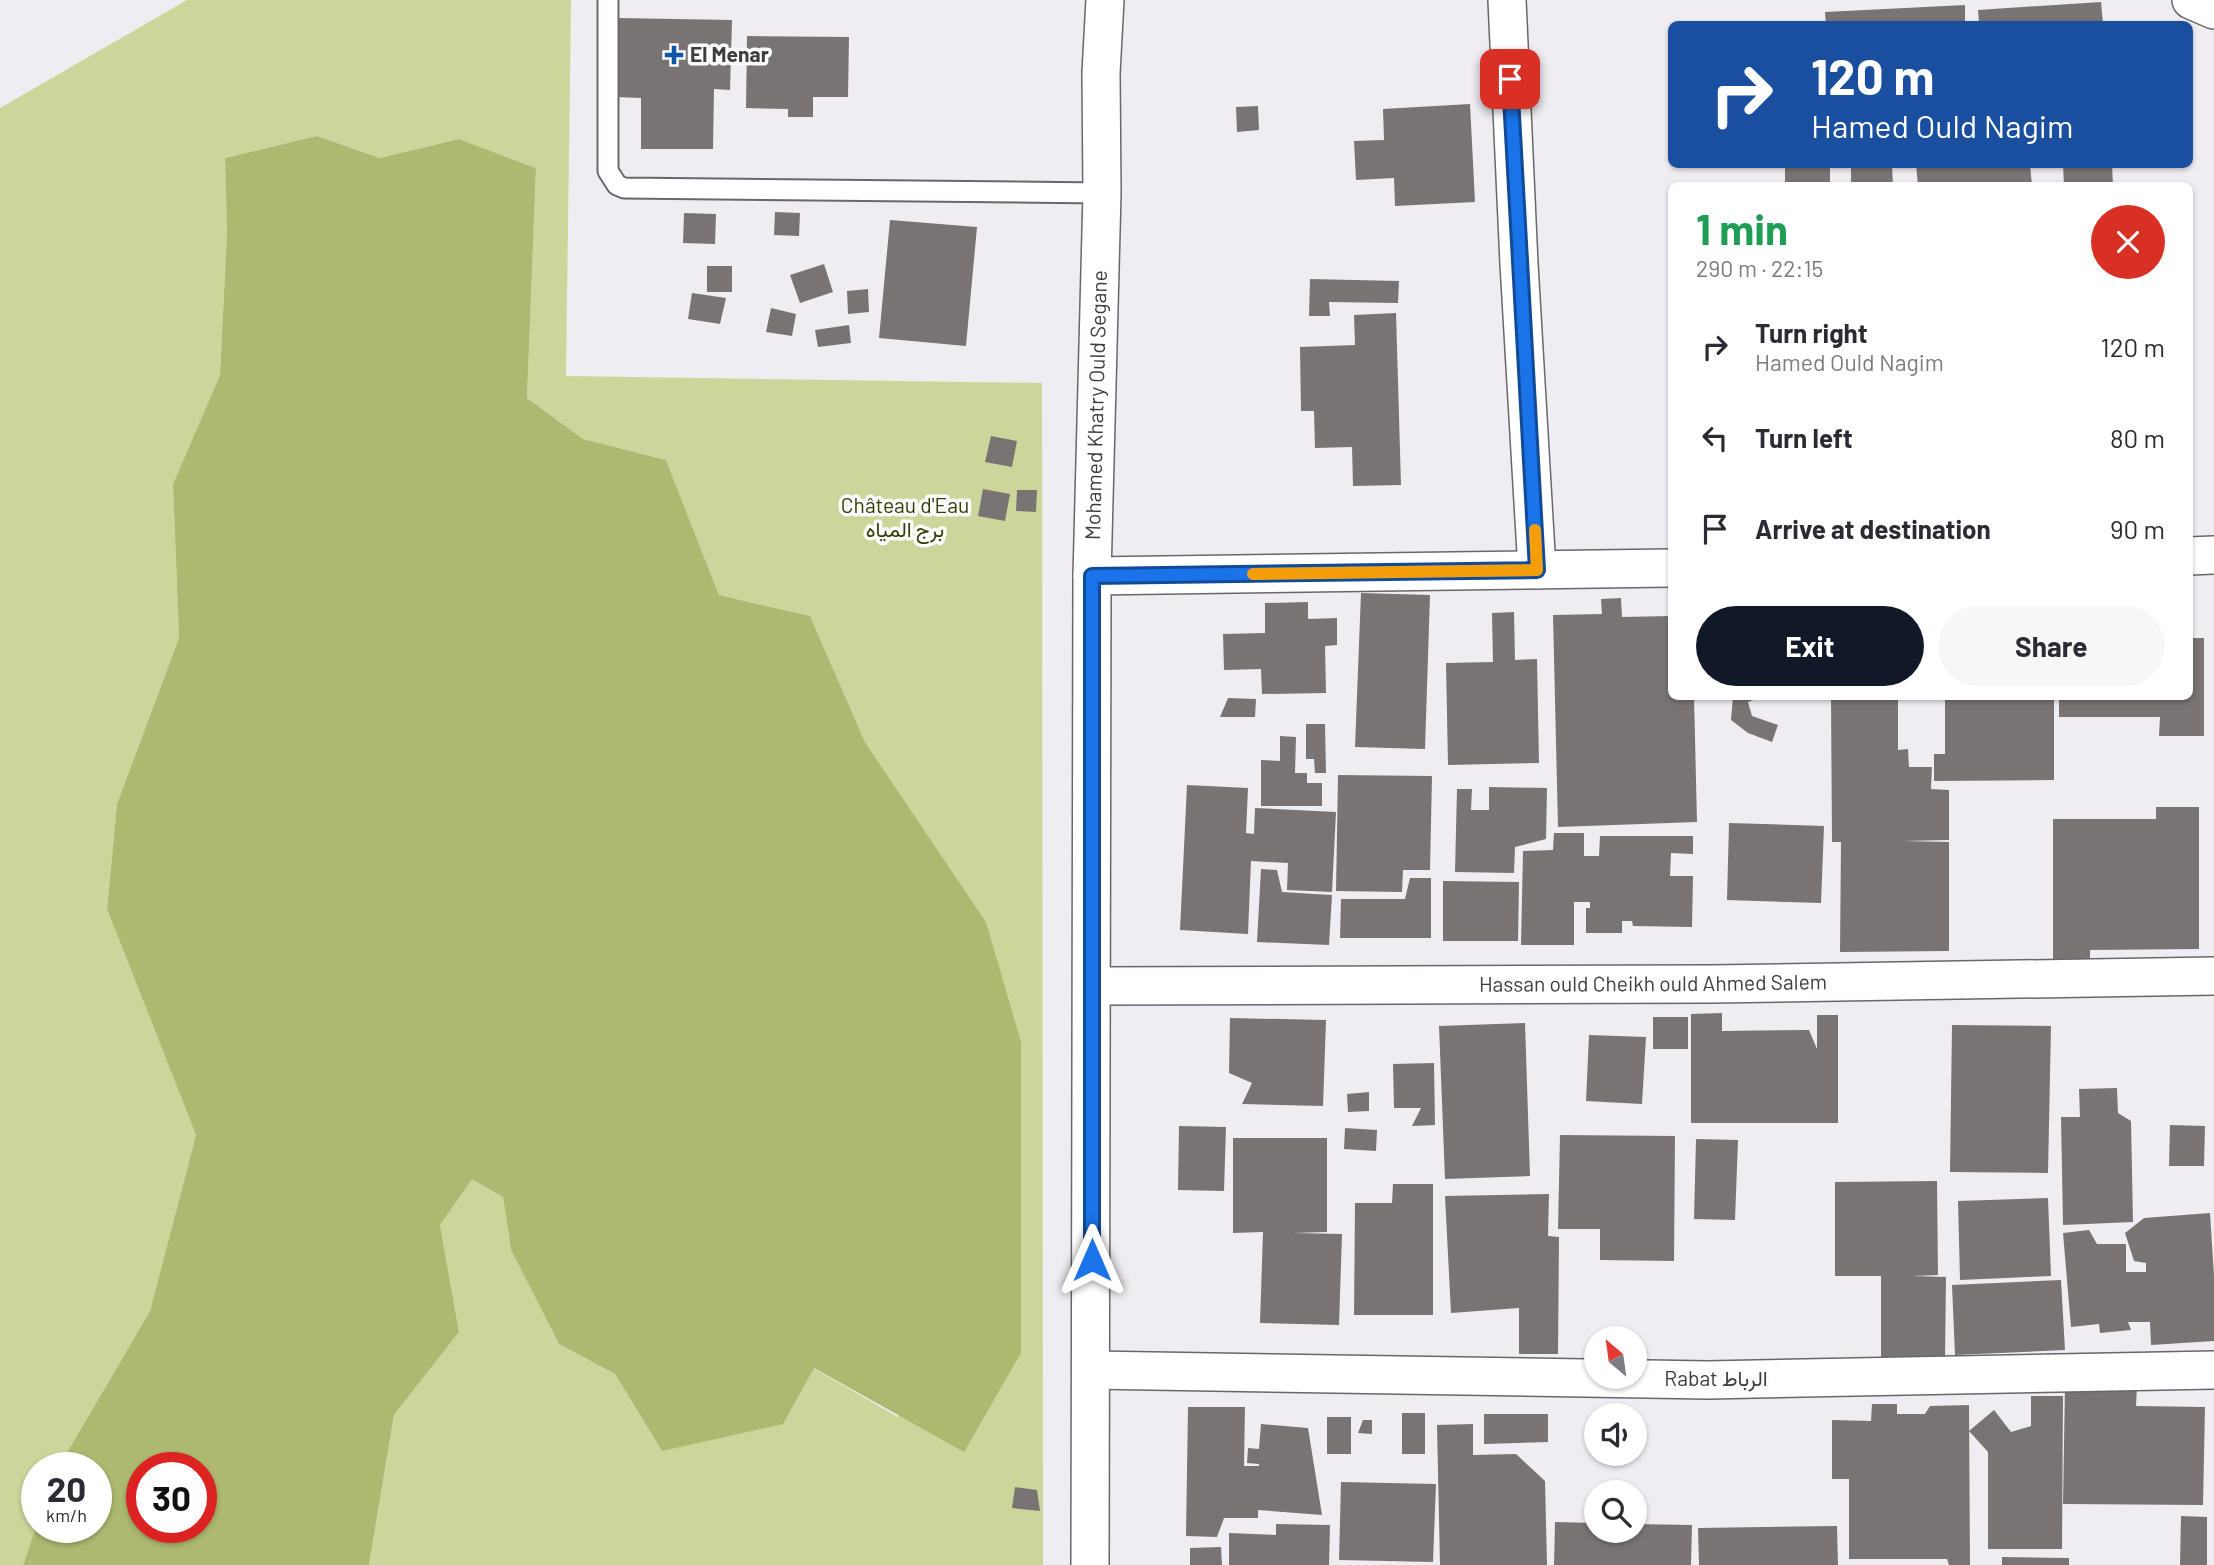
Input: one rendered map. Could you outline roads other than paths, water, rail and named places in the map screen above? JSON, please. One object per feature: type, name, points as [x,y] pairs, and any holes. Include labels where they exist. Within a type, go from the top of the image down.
[{"type":"street","name":"Mohamed Khatry Ould Segane","points":[[1090,1565],[1092,576],[1102,193],[1101,73],[1105,0]]},
{"type":"street","points":[[1507,0],[1537,570]]},
{"type":"street","points":[[2191,0],[2214,10]]},
{"type":"street","points":[[2193,556],[2214,555]]},
{"type":"street","points":[[1092,576],[1668,568]]},
{"type":"street","name":"Hassan ould Cheikh ould Ahmed Salem","points":[[1093,986],[1697,984],[2214,976]]},
{"type":"street","name":"Rabat الرباط","points":[[1092,1370],[1708,1380],[2214,1370]]},
{"type":"lane","points":[[608,0],[608,171],[617,185],[624,188],[1102,193]]},
{"type":"place","name":"El Menar","points":[[674,55]]},
{"type":"park label","name":"Château d'Eau برج المياه","points":[[905,518]]}]
